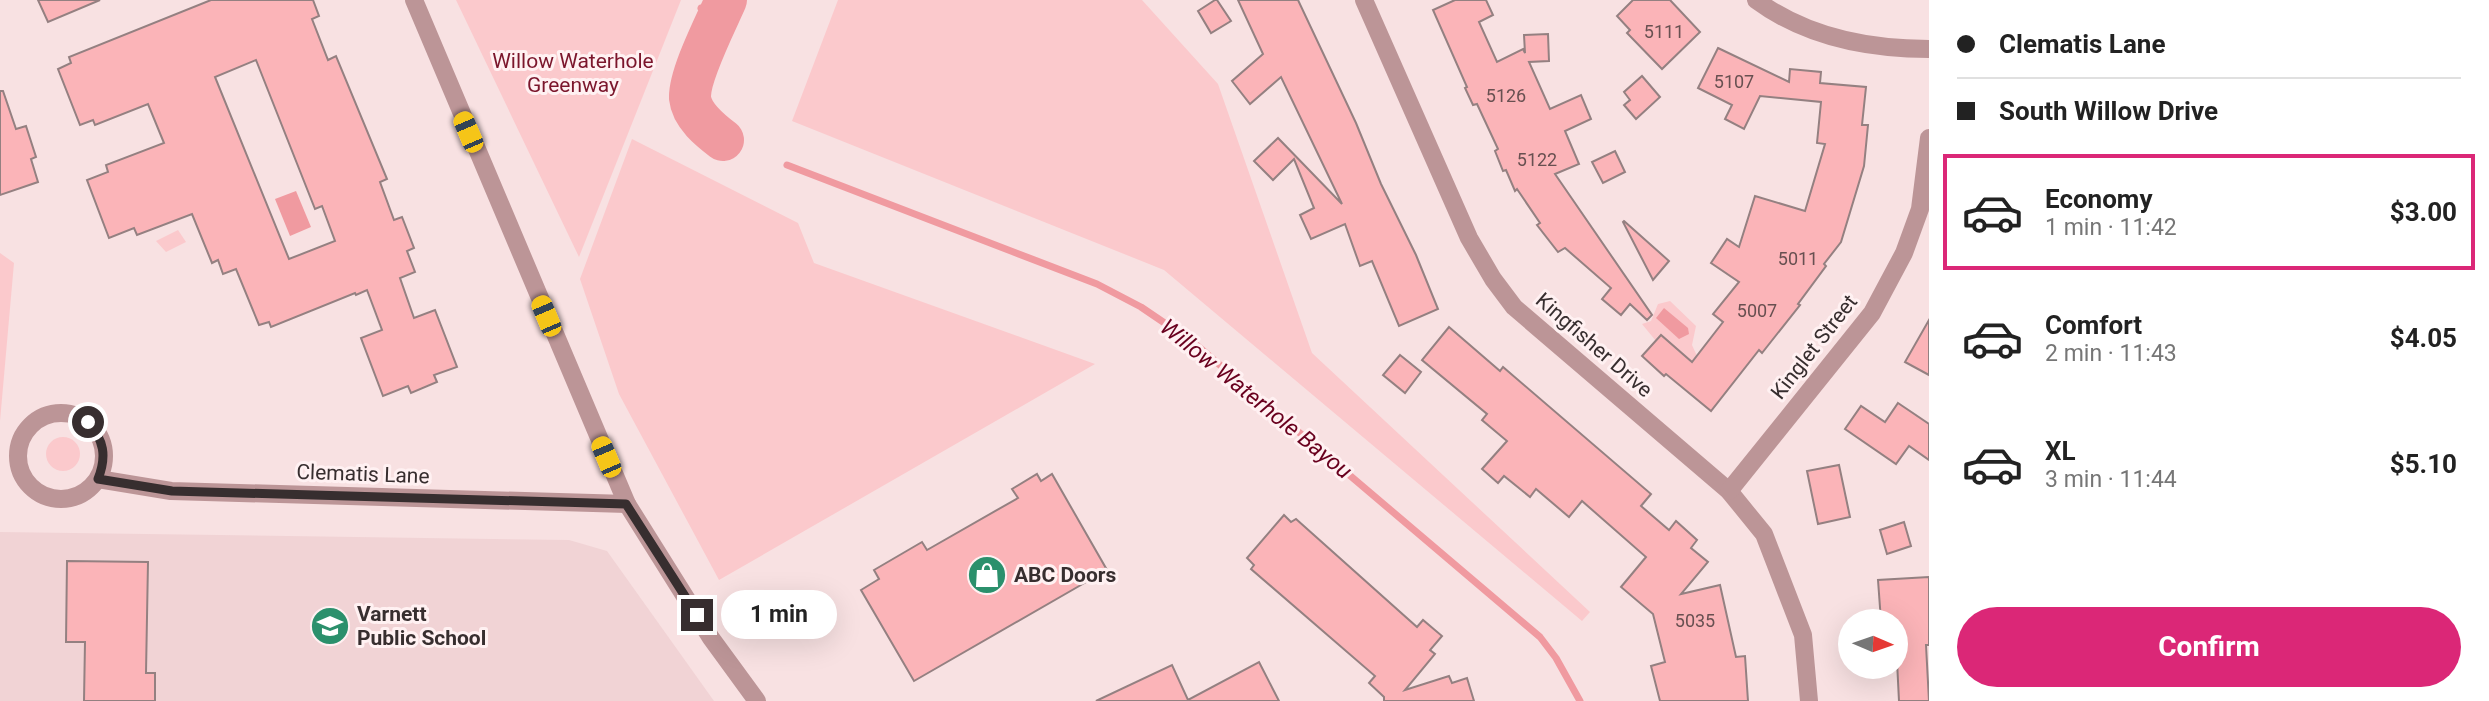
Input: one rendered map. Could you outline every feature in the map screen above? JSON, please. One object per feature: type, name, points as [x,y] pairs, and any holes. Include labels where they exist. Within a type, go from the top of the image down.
[{"type":"street","points":[[414,0],[626,504],[711,638],[757,701]]},
{"type":"street","name":"Kingfisher Drive","points":[[1364,0],[1469,238],[1493,279],[1514,307],[1729,491],[1764,534],[1803,635],[1809,701]]},
{"type":"street","points":[[1756,0],[1768,9],[1830,37],[1867,46],[1929,49]]},
{"type":"street","name":"Kinglet Street","points":[[1729,491],[1872,313],[1903,253],[1920,209],[1929,138]]},
{"type":"street","points":[[60,413],[75,415],[88,422],[98,434],[104,448],[104,464],[98,479],[85,493],[67,500],[48,498],[39,493],[31,488],[21,472],[18,453],[24,435],[33,423],[60,413]]},
{"type":"street","name":"Clematis Lane","points":[[98,479],[172,491],[626,504]]},
{"type":"shaded area","points":[[296,191],[311,227],[290,236],[275,199]]},
{"type":"shaded area","points":[[1664,308],[1688,328],[1689,334],[1679,339],[1656,318]]},
{"type":"shaded area","name":"Varnett Public School","points":[[0,532],[569,540],[607,551],[714,701],[0,701]]},
{"type":"green space","name":"Willow Waterhole Greenway","points":[[456,0],[681,0],[579,257]]},
{"type":"green space","points":[[838,0],[1142,0],[1218,84],[1312,353],[1590,612],[1582,621],[1164,270],[792,121]]},
{"type":"green space","points":[[632,139],[798,223],[814,263],[1095,364],[719,580],[619,394],[580,279]]},
{"type":"green space","points":[[178,230],[186,242],[166,252],[156,241]]},
{"type":"green space","points":[[0,253],[14,263],[0,421]]},
{"type":"green space","points":[[1670,301],[1696,326],[1692,345],[1697,356],[1691,363],[1661,335],[1656,341],[1642,324],[1651,321],[1658,304]]},
{"type":"green space","points":[[63,437],[75,442],[80,454],[75,466],[63,471],[51,466],[46,454],[51,442]]},
{"type":"building","points":[[38,0],[100,0],[48,22]]},
{"type":"building","points":[[211,0],[313,0],[319,16],[312,19],[328,60],[336,56],[387,179],[380,182],[394,220],[402,217],[414,248],[407,251],[415,272],[400,278],[414,318],[435,310],[457,367],[434,375],[437,382],[411,393],[408,386],[383,396],[361,338],[382,330],[367,290],[271,327],[269,322],[259,325],[236,269],[223,274],[218,260],[212,263],[192,214],[137,235],[134,228],[109,238],[87,180],[108,172],[106,165],[164,143],[148,104],[95,125],[93,120],[80,125],[58,69],[71,63],[69,57]],"holes":[[[256,60],[315,209],[322,206],[335,241],[289,259],[215,77]]]},
{"type":"building","points":[[1215,0],[1231,21],[1211,33],[1198,11]]},
{"type":"building","points":[[1238,0],[1298,0],[1416,255],[1438,309],[1399,326],[1372,261],[1360,266],[1345,224],[1311,239],[1300,215],[1314,208],[1294,159],[1273,180],[1254,161],[1278,138],[1342,204],[1281,77],[1250,104],[1232,81],[1263,54]]},
{"type":"building","points":[[1455,0],[1486,0],[1493,15],[1479,22],[1497,62],[1523,49],[1525,53],[1524,35],[1548,34],[1549,61],[1529,62],[1550,109],[1581,95],[1591,119],[1565,131],[1579,164],[1555,174],[1652,315],[1647,320],[1630,304],[1621,315],[1602,299],[1611,288],[1565,248],[1558,252],[1537,225],[1540,223],[1517,189],[1515,191],[1506,170],[1503,171],[1495,151],[1498,149],[1477,104],[1473,105],[1465,88],[1467,87],[1433,10]]},
{"type":"building","points":[[1633,0],[1670,0],[1700,32],[1662,69],[1627,33],[1630,30],[1617,16]]},
{"type":"building","points":[[1718,48],[1789,82],[1790,69],[1821,72],[1820,83],[1866,87],[1862,125],[1868,125],[1864,166],[1841,242],[1824,264],[1826,266],[1798,304],[1800,305],[1762,353],[1759,350],[1711,411],[1642,356],[1661,335],[1692,362],[1723,322],[1713,314],[1739,282],[1711,263],[1727,239],[1739,247],[1755,196],[1805,211],[1825,144],[1817,143],[1821,102],[1760,96],[1744,129],[1725,119],[1732,105],[1698,88]]},
{"type":"building","points":[[1642,76],[1660,97],[1636,119],[1624,105],[1630,100],[1624,92]]},
{"type":"building","points":[[0,91],[3,91],[16,129],[26,126],[36,157],[31,159],[38,182],[0,195]]},
{"type":"building","points":[[1615,151],[1625,172],[1603,183],[1592,162]]},
{"type":"building","points":[[1623,222],[1669,261],[1653,280]]},
{"type":"building","points":[[1929,320],[1929,375],[1905,362]]},
{"type":"building","points":[[1449,327],[1500,371],[1503,367],[1651,494],[1641,506],[1669,530],[1676,521],[1697,540],[1691,548],[1708,562],[1681,594],[1720,585],[1736,657],[1745,656],[1748,701],[1660,701],[1651,666],[1665,662],[1653,614],[1621,587],[1646,557],[1582,501],[1569,517],[1536,489],[1530,497],[1504,476],[1498,483],[1482,469],[1507,441],[1482,420],[1487,414],[1422,360]]},
{"type":"building","points":[[1400,355],[1421,372],[1405,393],[1383,375]]},
{"type":"building","points":[[1898,403],[1929,424],[1929,460],[1909,446],[1896,464],[1845,429],[1861,406],[1885,422]]},
{"type":"building","points":[[1839,465],[1850,517],[1818,524],[1807,471]]},
{"type":"building","name":"ABC Doors","points":[[1037,474],[1041,481],[1052,474],[1107,570],[914,681],[861,590],[879,579],[874,570],[922,542],[927,550],[1018,498],[1012,489]]},
{"type":"building","points":[[1284,515],[1291,522],[1296,519],[1417,627],[1423,620],[1442,636],[1430,650],[1435,654],[1405,690],[1449,676],[1452,683],[1467,678],[1474,701],[1384,701],[1384,697],[1369,683],[1375,676],[1251,569],[1254,565],[1247,558]]},
{"type":"building","points":[[1904,522],[1911,546],[1887,554],[1880,530]]},
{"type":"building","points":[[67,561],[148,562],[146,673],[155,673],[155,701],[84,701],[85,642],[66,642]]},
{"type":"building","points":[[1929,577],[1929,645],[1926,645],[1929,701],[1899,701],[1898,679],[1908,679],[1908,609],[1880,609],[1878,580]]},
{"type":"building","points":[[1259,662],[1279,701],[1096,701],[1172,665],[1188,700]]},
{"type":"waterway","name":"Willow Waterhole Bayou","points":[[723,140],[698,117],[690,98],[698,63],[726,0]]},
{"type":"waterway","points":[[701,8],[719,15]]},
{"type":"waterway","name":"Willow Waterhole Bayou","points":[[787,165],[1097,284],[1141,307],[1194,343],[1540,637],[1556,658],[1580,701]]},
{"type":"place","name":"ABC Doors","points":[[987,575]]},
{"type":"place","name":"Varnett Public School","points":[[330,626]]},
{"type":"route","points":[[88,422],[98,434],[104,448],[104,464],[98,479],[172,491],[626,504],[697,615]]}]
